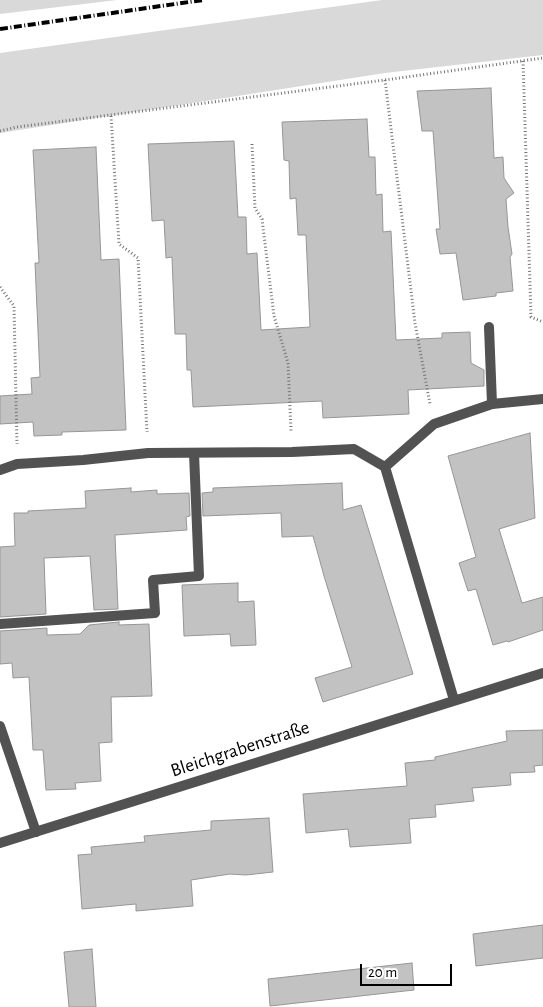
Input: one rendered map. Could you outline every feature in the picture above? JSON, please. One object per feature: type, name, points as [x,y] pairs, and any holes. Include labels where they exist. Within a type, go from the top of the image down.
[{"type":"street","points":[[489,327],[492,404]]},
{"type":"street","points":[[385,467],[434,424],[492,404],[543,399]]},
{"type":"street","points":[[0,470],[17,464],[83,460],[148,453],[292,452],[354,449],[385,467],[454,700]]},
{"type":"street","points":[[0,624],[155,613],[153,580],[199,576],[194,453]]},
{"type":"street","name":"Bleichgrabenstraße","points":[[0,843],[543,673]]},
{"type":"street","points":[[0,726],[36,832]]},
{"type":"path","points":[[0,131],[17,127],[543,58]]},
{"type":"path","points":[[522,61],[531,317],[543,322]]},
{"type":"path","points":[[385,80],[415,323],[434,424]]},
{"type":"path","points":[[111,116],[119,244],[138,258],[148,453]]},
{"type":"path","points":[[252,144],[255,208],[262,219],[274,316],[288,363],[292,452]]},
{"type":"path","points":[[0,287],[14,306],[17,464]]},
{"type":"shaded area","points":[[0,0],[117,0],[0,14]]},
{"type":"shaded area","points":[[382,0],[543,0],[543,55],[385,73],[0,133],[0,53]]},
{"type":"building","points":[[491,88],[494,158],[503,157],[504,178],[514,193],[506,199],[512,254],[510,257],[513,291],[496,293],[496,296],[463,300],[456,253],[440,254],[436,229],[440,229],[433,131],[422,131],[417,91]]},
{"type":"building","points":[[367,119],[369,157],[375,157],[376,195],[382,194],[383,232],[391,231],[396,340],[442,338],[442,333],[470,332],[471,363],[484,370],[484,386],[408,390],[409,414],[323,418],[322,401],[193,407],[191,370],[187,370],[186,334],[175,334],[172,257],[166,258],[164,220],[152,221],[148,144],[234,141],[238,217],[246,217],[247,254],[257,253],[261,330],[310,327],[306,235],[298,235],[296,198],[290,199],[289,161],[284,160],[282,122]]},
{"type":"building","points":[[96,147],[101,260],[119,259],[126,430],[62,432],[62,435],[34,436],[33,422],[0,424],[0,396],[32,394],[31,378],[40,377],[35,263],[39,263],[33,150]]},
{"type":"building","points":[[530,433],[535,518],[499,529],[522,603],[543,597],[543,630],[493,645],[476,589],[468,591],[459,563],[476,557],[448,456]]},
{"type":"building","points":[[342,483],[343,510],[361,505],[413,674],[323,702],[315,678],[352,667],[313,536],[282,537],[281,513],[203,516],[202,493],[213,492],[213,488]]},
{"type":"building","points":[[131,488],[131,492],[157,490],[157,494],[189,493],[190,516],[186,517],[187,530],[115,535],[118,609],[94,610],[90,556],[44,558],[46,614],[0,617],[0,547],[15,546],[14,513],[86,508],[85,491]]},
{"type":"building","points":[[238,583],[238,602],[254,601],[256,645],[231,646],[230,634],[184,636],[182,585]]},
{"type":"building","points":[[119,622],[119,625],[149,624],[152,696],[111,697],[112,742],[99,743],[101,781],[75,783],[76,789],[46,790],[43,750],[33,750],[29,677],[13,678],[12,663],[0,664],[0,631],[47,628],[47,635],[80,634],[89,625]]},
{"type":"building","points":[[543,730],[543,765],[534,766],[535,772],[510,773],[511,785],[472,788],[474,801],[435,805],[436,817],[409,819],[411,843],[350,847],[348,829],[306,833],[303,794],[407,786],[405,763],[435,760],[435,757],[507,741],[506,731]]},
{"type":"building","points":[[269,818],[273,872],[246,875],[230,874],[191,880],[193,906],[136,911],[136,904],[82,909],[78,855],[92,854],[91,847],[145,842],[144,836],[211,830],[211,821]]},
{"type":"building","points":[[543,925],[543,958],[476,966],[473,934]]},
{"type":"building","points":[[92,949],[96,1007],[69,1007],[64,952]]},
{"type":"building","points":[[412,963],[414,990],[270,1006],[268,979]]},
{"type":"railway","points":[[0,29],[203,0]]}]
